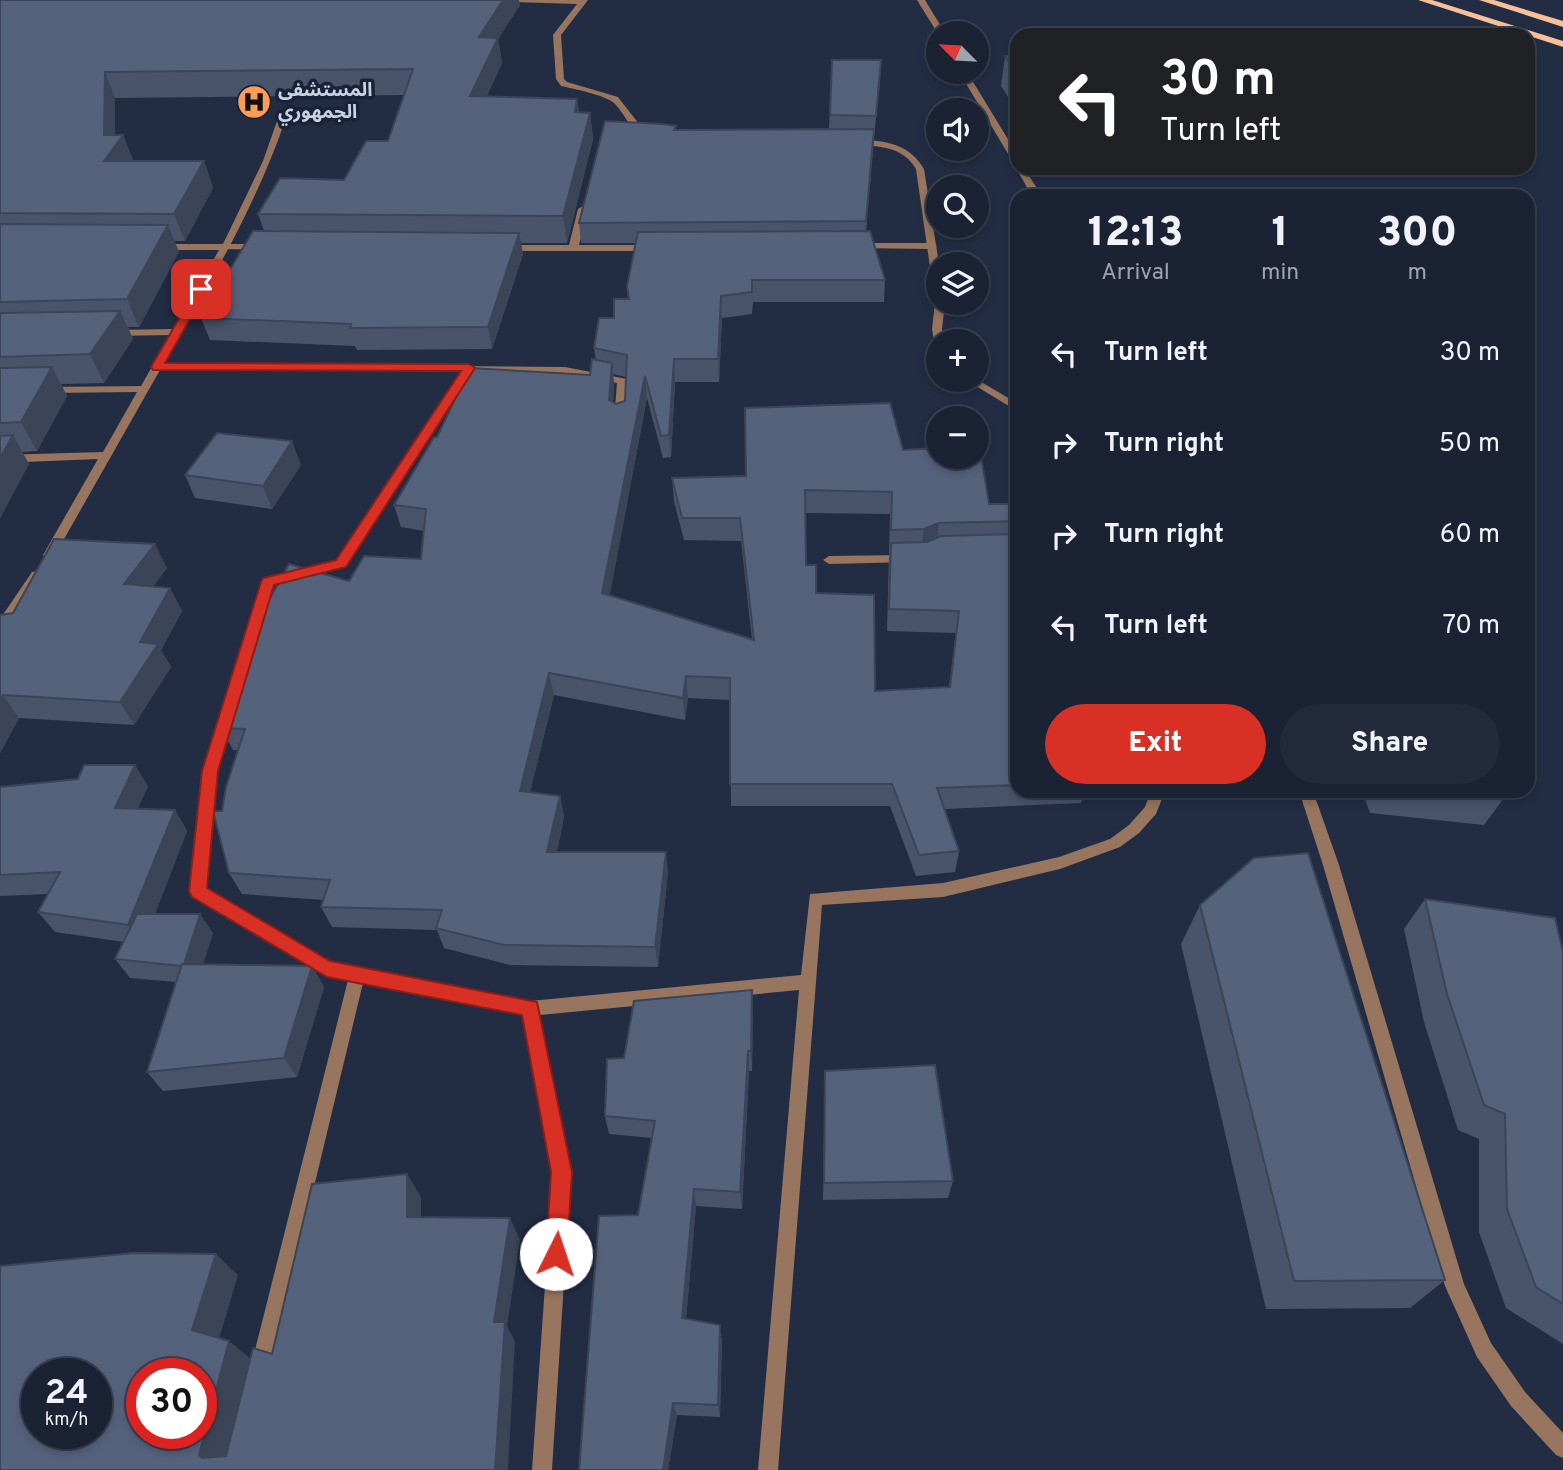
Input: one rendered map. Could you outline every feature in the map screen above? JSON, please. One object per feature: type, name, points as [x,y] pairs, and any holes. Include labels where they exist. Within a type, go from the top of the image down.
[{"type":"main road","points":[[1423,0],[1512,28]]},
{"type":"main road","points":[[1484,0],[1563,24]]},
{"type":"main road","points":[[1535,35],[1563,44]]},
{"type":"street","points":[[512,0],[583,1]]},
{"type":"street","points":[[921,0],[934,21]]},
{"type":"street","points":[[583,1],[557,35],[560,79],[564,84],[615,99],[627,120],[659,138]]},
{"type":"street","points":[[970,84],[1010,150]]},
{"type":"street","points":[[0,629],[57,543],[225,247],[267,161],[281,121]]},
{"type":"street","points":[[851,142],[893,146],[904,150],[917,161],[933,252]]},
{"type":"street","points":[[573,248],[586,199]]},
{"type":"street","points":[[849,246],[932,246]]},
{"type":"street","points":[[146,247],[267,247]]},
{"type":"street","points":[[490,248],[670,248]]},
{"type":"street","points":[[95,334],[177,332]]},
{"type":"street","points":[[157,367],[565,370],[623,381],[620,421]]},
{"type":"street","points":[[469,368],[341,563],[268,582],[210,771],[198,891],[327,969],[530,1008],[808,982]]},
{"type":"street","points":[[39,390],[145,389]]},
{"type":"street","points":[[989,391],[1010,404]]},
{"type":"street","points":[[0,459],[107,455]]},
{"type":"street","points":[[829,560],[924,558]]},
{"type":"street","points":[[768,1470],[815,899],[943,890],[1060,863],[1115,843],[1134,829],[1151,810],[1155,798]]},
{"type":"street","points":[[1308,798],[1331,865],[1455,1286],[1484,1350],[1518,1399],[1563,1448]]},
{"type":"street","points":[[256,1390],[357,975]]},
{"type":"street","points":[[530,1008],[562,1172],[542,1470]]},
{"type":"building","points":[[0,0],[503,0],[479,37],[498,38],[470,96],[577,99],[575,112],[590,113],[563,216],[258,214],[280,178],[344,180],[366,141],[388,141],[413,69],[105,72],[104,135],[123,135],[104,161],[204,161],[174,214],[0,213]]},
{"type":"building","points":[[832,60],[881,60],[876,116],[830,115]]},
{"type":"building","points":[[605,121],[676,126],[674,130],[874,129],[866,221],[579,223]]},
{"type":"building","points":[[0,224],[168,225],[127,299],[0,302]]},
{"type":"building","points":[[253,231],[519,233],[488,327],[350,328],[351,324],[201,318]]},
{"type":"building","points":[[870,231],[885,280],[752,280],[752,292],[721,296],[718,359],[674,359],[669,435],[661,436],[645,376],[602,593],[754,640],[740,518],[682,518],[672,478],[746,476],[745,408],[890,403],[903,450],[926,449],[926,469],[983,469],[989,504],[1010,504],[1010,521],[939,523],[924,529],[891,530],[892,492],[805,490],[806,565],[816,565],[816,593],[874,595],[875,691],[950,687],[959,611],[889,609],[891,543],[927,542],[941,536],[1010,534],[1010,785],[937,788],[959,851],[919,855],[892,784],[730,784],[730,678],[686,676],[683,698],[549,673],[520,791],[560,796],[547,852],[666,852],[655,947],[504,945],[436,928],[442,910],[321,907],[330,880],[229,873],[213,811],[222,811],[226,787],[245,729],[221,728],[259,618],[289,564],[349,581],[364,556],[421,559],[426,509],[394,505],[434,437],[437,437],[470,368],[590,375],[592,359],[612,363],[609,400],[616,404],[625,401],[627,355],[594,348],[599,318],[614,318],[614,299],[629,299],[627,286],[638,232]]},
{"type":"building","points":[[120,311],[90,354],[0,357],[0,313]]},
{"type":"building","points":[[52,367],[21,422],[0,423],[0,368]]},
{"type":"building","points":[[217,433],[292,441],[263,486],[185,475]]},
{"type":"building","points":[[13,435],[0,458],[0,436]]},
{"type":"building","points":[[54,539],[155,544],[124,584],[170,588],[140,642],[158,644],[120,702],[3,695],[0,699],[0,615],[13,613]]},
{"type":"building","points":[[84,765],[135,765],[115,808],[175,810],[128,925],[38,912],[60,872],[0,875],[0,787],[78,779]]},
{"type":"building","points":[[1308,853],[1445,1280],[1294,1281],[1200,905],[1254,858]]},
{"type":"building","points":[[1425,899],[1555,918],[1563,952],[1563,1304],[1536,1287],[1507,1209],[1505,1114],[1484,1105],[1447,994]]},
{"type":"building","points":[[137,914],[200,914],[184,964],[181,966],[115,959]]},
{"type":"building","points":[[182,964],[312,966],[284,1058],[147,1072]]},
{"type":"building","points":[[752,990],[751,1051],[748,1051],[740,1192],[694,1189],[682,1318],[720,1325],[718,1405],[673,1403],[663,1470],[579,1470],[599,1216],[638,1215],[655,1121],[605,1116],[607,1059],[624,1058],[634,1001]]},
{"type":"building","points":[[935,1065],[953,1181],[824,1183],[825,1071]]},
{"type":"building","points":[[407,1174],[407,1217],[510,1218],[494,1322],[505,1322],[495,1470],[0,1470],[0,1266],[134,1253],[216,1254],[192,1330],[229,1341],[217,1387],[217,1358],[126,1358],[126,1449],[201,1449],[199,1455],[202,1458],[226,1456],[253,1348],[272,1354],[312,1184]]},
{"type":"place","name":"المستشفى الجمهوري","points":[[254,102]]},
{"type":"route","points":[[201,289],[157,367],[469,368],[341,563],[268,582],[210,771],[198,891],[327,969],[530,1008],[562,1172],[556,1254]]}]
